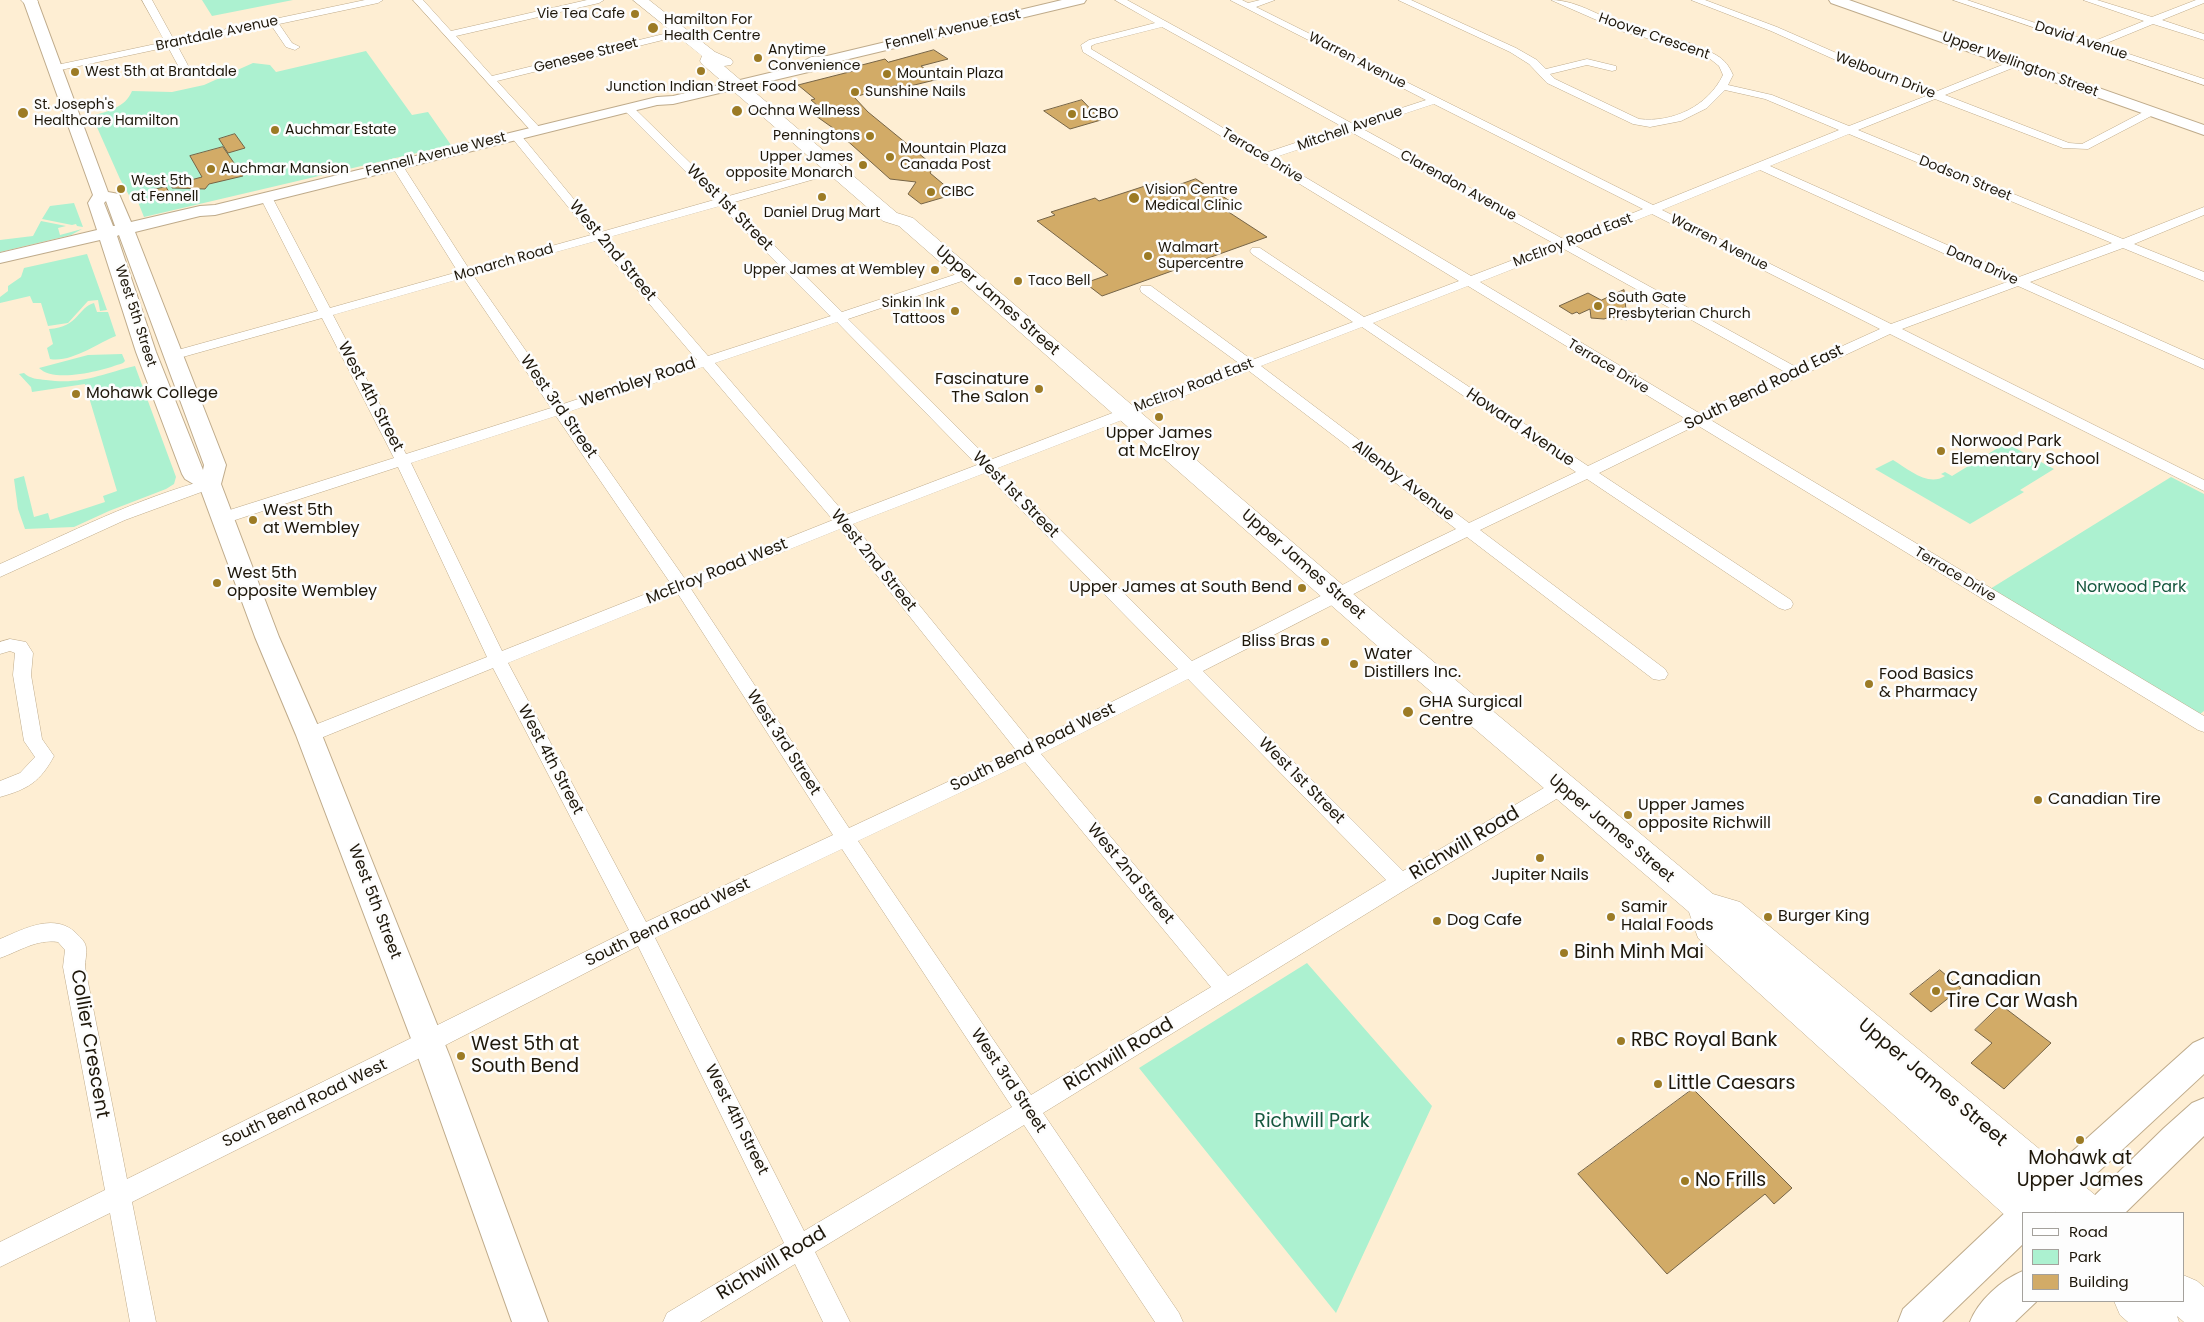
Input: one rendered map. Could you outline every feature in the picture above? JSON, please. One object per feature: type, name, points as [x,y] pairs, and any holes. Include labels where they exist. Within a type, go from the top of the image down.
[{"type":"main road","name":"Upper James Street","points":[[640,0],[710,55],[708,61],[741,81],[907,211],[906,222]]},
{"type":"main road","name":"Fennell Avenue East","points":[[741,81],[817,66],[827,60],[1079,0]]},
{"type":"main road","name":"Upper Wellington Street","points":[[1836,0],[2204,130]]},
{"type":"main road","name":"West 5th Street","points":[[29,1],[56,68],[101,195],[96,203],[117,234],[172,356],[215,465],[210,484],[267,637],[310,736],[428,1043],[530,1322]]},
{"type":"main road","name":"Upper James Street","points":[[741,81],[835,170],[890,217],[906,222],[1561,787],[1703,906],[1728,912],[1750,930],[2036,1208]]},
{"type":"main road","name":"Fennell Avenue West","points":[[0,258],[201,217],[215,210],[266,197],[656,101],[672,100],[741,81]]},
{"type":"main road","name":"West 5th Street","points":[[117,234],[146,352],[193,474],[210,484]]},
{"type":"main road","name":"Fennell Avenue West","points":[[0,266],[117,234]]},
{"type":"main road","name":"Upper James Street","points":[[1703,906],[1710,928],[2036,1208],[2076,1212]]},
{"type":"main road","points":[[1750,930],[1755,953],[1771,982]]},
{"type":"main road","points":[[2036,1208],[2204,1053]]},
{"type":"main road","points":[[2102,1212],[2176,1138],[2204,1114]]},
{"type":"main road","points":[[1916,1322],[2022,1221]]},
{"type":"main road","points":[[1988,1322],[2022,1289]]},
{"type":"main road","points":[[2184,1296],[2204,1313]]},
{"type":"main road","points":[[2135,1302],[2159,1322]]},
{"type":"street","points":[[147,0],[186,71]]},
{"type":"street","name":"Brantdale Avenue","points":[[56,68],[378,0]]},
{"type":"street","points":[[418,0],[451,34],[537,131]]},
{"type":"street","points":[[451,34],[599,0]]},
{"type":"street","name":"Clarendon Avenue","points":[[1120,0],[1796,372]]},
{"type":"street","name":"Warren Avenue","points":[[1235,0],[2204,486]]},
{"type":"street","points":[[1248,6],[1270,0]]},
{"type":"street","points":[[1403,0],[1513,50],[1533,62],[1551,81],[1637,122],[1650,125],[1680,117],[1703,106],[1724,87]]},
{"type":"street","name":"Hoover Crescent","points":[[1556,0],[1627,30],[1687,46],[1712,56],[1724,64],[1728,75],[1724,87]]},
{"type":"street","name":"Welbourn Drive","points":[[1696,0],[1933,95],[2076,148],[2084,147],[2151,112]]},
{"type":"street","name":"David Avenue","points":[[1958,0],[2204,82]]},
{"type":"street","points":[[2088,0],[2204,37]]},
{"type":"street","points":[[2092,45],[2204,0]]},
{"type":"street","points":[[274,22],[289,45],[295,47]]},
{"type":"street","name":"Terrace Drive","points":[[1164,24],[1092,42],[1086,45],[1086,50],[1697,421],[2204,725]]},
{"type":"street","name":"Genesee Street","points":[[491,79],[680,33]]},
{"type":"street","points":[[1543,73],[1587,62],[1612,68]]},
{"type":"street","name":"McElroy Road East","points":[[1126,412],[1564,245],[2016,63]]},
{"type":"street","name":"Dodson Street","points":[[1724,87],[1768,97],[2204,277]]},
{"type":"street","name":"Mitchell Avenue","points":[[1265,157],[1435,100]]},
{"type":"street","name":"West 1st Street","points":[[628,108],[840,318],[986,467],[1401,882]]},
{"type":"street","name":"West 2nd Street","points":[[516,136],[598,236],[843,522],[1028,752],[1226,989]]},
{"type":"street","name":"West 3rd Street","points":[[397,165],[466,274],[681,586],[845,838],[1170,1322]]},
{"type":"street","name":"Dana Drive","points":[[1760,166],[2204,366]]},
{"type":"street","name":"Monarch Road","points":[[172,356],[835,170]]},
{"type":"street","name":"West 4th Street","points":[[266,197],[402,460],[497,659],[642,934],[836,1322]]},
{"type":"street","name":"South Bend Road East","points":[[1337,594],[1796,372],[1890,329],[2122,244],[2204,211]]},
{"type":"street","name":"Howard Avenue","points":[[1256,251],[1784,604]]},
{"type":"street","name":"Wembley Road","points":[[223,518],[560,410],[967,275]]},
{"type":"street","name":"Allenby Avenue","points":[[1146,289],[1250,365],[1659,674]]},
{"type":"street","name":"McElroy Road West","points":[[310,736],[497,659],[1126,412]]},
{"type":"street","points":[[0,571],[119,516],[210,484]]},
{"type":"street","name":"South Bend Road West","points":[[0,1255],[428,1043],[642,934],[1028,752],[1337,594]]},
{"type":"street","points":[[0,648],[10,645],[20,646],[24,653],[22,675],[33,741],[45,756],[36,772],[14,785],[0,789]]},
{"type":"street","name":"Richwill Road","points":[[676,1322],[1561,787]]},
{"type":"street","name":"Collier Crescent","points":[[0,949],[27,936],[46,931],[64,934],[76,947],[74,967],[143,1322]]},
{"type":"green space","points":[[202,0],[293,0],[212,16]]},
{"type":"green space","name":"Auchmar Estate","points":[[366,51],[412,115],[428,112],[451,145],[144,217],[136,197],[130,197],[120,179],[92,116],[120,105],[129,97],[132,91],[172,92],[204,85],[253,63],[270,65],[276,72]]},
{"type":"green space","points":[[74,203],[83,227],[76,224],[72,225],[42,219],[50,206]]},
{"type":"green space","points":[[41,221],[66,226],[58,228],[60,235],[82,229],[71,235],[0,252],[0,240],[33,236]]},
{"type":"green space","points":[[87,254],[107,310],[100,311],[98,300],[88,301],[68,323],[48,326],[41,303],[33,303],[30,296],[0,303],[0,297],[8,291],[8,286],[21,277],[24,268]]},
{"type":"green space","points":[[94,303],[97,312],[108,312],[116,336],[67,358],[50,359],[47,348],[53,344],[49,329],[66,325],[84,308]]},
{"type":"green space","points":[[122,354],[125,361],[123,363],[92,372],[56,375],[46,373],[39,368],[88,355]]},
{"type":"green space","points":[[135,366],[176,477],[174,484],[74,527],[25,529],[18,509],[14,479],[24,476],[34,517],[48,513],[50,520],[105,502],[103,496],[117,491],[85,384],[32,392],[31,387],[19,374],[24,373],[37,379],[70,381],[91,378]]},
{"type":"green space","points":[[2006,443],[2054,469],[2020,490],[2024,492],[1970,524],[1875,469],[1893,460],[1918,476],[1939,479],[1945,476],[1941,474],[1945,472],[1952,476]]},
{"type":"green space","name":"Norwood Park","points":[[2171,477],[2204,494],[2204,711],[2199,715],[1990,589]]},
{"type":"green space","name":"Richwill Park","points":[[1307,963],[1432,1106],[1336,1313],[1139,1068]]},
{"type":"building","points":[[934,50],[948,59],[921,66],[939,79],[902,88],[898,85],[854,97],[868,112],[934,166],[930,173],[955,194],[921,204],[908,194],[916,182],[890,179],[833,128],[816,116],[826,113],[811,100],[815,99],[798,85],[861,69],[858,66],[885,59],[888,62]]},
{"type":"building","name":"LCBO","points":[[1082,100],[1101,120],[1070,129],[1044,111]]},
{"type":"building","points":[[235,134],[245,148],[228,153],[219,139]]},
{"type":"building","points":[[223,147],[243,176],[209,184],[205,189],[172,188],[172,185],[202,177],[190,156]]},
{"type":"building","name":"Walmart Supercentre","points":[[1196,179],[1239,207],[1227,211],[1267,237],[1102,296],[1085,283],[1108,275],[1037,221],[1055,215],[1051,212],[1095,198],[1099,201],[1151,184],[1160,191]]},
{"type":"building","points":[[166,187],[172,197],[158,201],[153,190]]},
{"type":"building","name":"South Gate Presbyterian Church","points":[[1624,290],[1627,320],[1610,317],[1604,319],[1591,318],[1590,309],[1579,314],[1577,312],[1572,314],[1559,306],[1588,293],[1601,300]]},
{"type":"building","name":"Canadian Tire Car Wash","points":[[1940,970],[1961,988],[1931,1012],[1910,994]]},
{"type":"building","points":[[2001,1005],[2051,1043],[2004,1089],[1971,1063],[1992,1043],[1975,1030]]},
{"type":"building","name":"No Frills","points":[[1693,1089],[1792,1188],[1774,1204],[1765,1194],[1667,1274],[1578,1174]]},
{"type":"place","name":"Vie Tea Cafe","points":[[635,14]]},
{"type":"place","name":"Hamilton For Health Centre","points":[[653,28]]},
{"type":"place","name":"Anytime Convenience","points":[[758,58]]},
{"type":"place","name":"Junction Indian Street Food","points":[[701,71]]},
{"type":"place","name":"West 5th at Brantdale","points":[[75,72]]},
{"type":"place","name":"Mountain Plaza","points":[[887,74]]},
{"type":"place","name":"Sunshine Nails","points":[[855,92]]},
{"type":"place","name":"Ochna Wellness","points":[[737,111]]},
{"type":"place","name":"St. Joseph's Healthcare Hamilton","points":[[23,113]]},
{"type":"place","name":"LCBO","points":[[1072,114]]},
{"type":"place","name":"Auchmar Estate","points":[[275,130]]},
{"type":"place","name":"Penningtons","points":[[870,136]]},
{"type":"place","name":"Mountain Plaza Canada Post","points":[[890,157]]},
{"type":"place","name":"Upper James opposite Monarch","points":[[863,165]]},
{"type":"place","name":"Auchmar Mansion","points":[[211,169]]},
{"type":"place","name":"West 5th at Fennell","points":[[121,189]]},
{"type":"place","name":"CIBC","points":[[931,192]]},
{"type":"place","name":"Daniel Drug Mart","points":[[822,197]]},
{"type":"place","name":"Vision Centre Medical Clinic","points":[[1134,198]]},
{"type":"place","name":"Walmart Supercentre","points":[[1148,256]]},
{"type":"place","name":"Upper James at Wembley","points":[[935,270]]},
{"type":"place","name":"Taco Bell","points":[[1018,281]]},
{"type":"place","name":"South Gate Presbyterian Church","points":[[1598,306]]},
{"type":"place","name":"Sinkin Ink Tattoos","points":[[955,311]]},
{"type":"place","name":"Fascinature The Salon","points":[[1039,389]]},
{"type":"place","name":"Mohawk College","points":[[76,394]]},
{"type":"place","name":"Upper James at McElroy","points":[[1159,417]]},
{"type":"place","name":"Norwood Park Elementary School","points":[[1941,451]]},
{"type":"place","name":"West 5th at Wembley","points":[[253,520]]},
{"type":"place","name":"West 5th opposite Wembley","points":[[217,583]]},
{"type":"place","name":"Upper James at South Bend","points":[[1302,588]]},
{"type":"place","name":"Bliss Bras","points":[[1325,642]]},
{"type":"place","name":"Water Distillers Inc.","points":[[1354,664]]},
{"type":"place","name":"Food Basics & Pharmacy","points":[[1869,684]]},
{"type":"place","name":"GHA Surgical Centre","points":[[1408,712]]},
{"type":"place","name":"Canadian Tire","points":[[2038,800]]},
{"type":"place","name":"Upper James opposite Richwill","points":[[1628,815]]},
{"type":"place","name":"Jupiter Nails","points":[[1540,858]]},
{"type":"place","name":"Samir Halal Foods","points":[[1611,917]]},
{"type":"place","name":"Burger King","points":[[1768,917]]},
{"type":"place","name":"Dog Cafe","points":[[1437,921]]},
{"type":"place","name":"Binh Minh Mai","points":[[1564,953]]},
{"type":"place","name":"Canadian Tire Car Wash","points":[[1936,991]]},
{"type":"place","name":"RBC Royal Bank","points":[[1621,1041]]},
{"type":"place","name":"West 5th at South Bend","points":[[461,1056]]},
{"type":"place","name":"Little Caesars","points":[[1658,1084]]},
{"type":"place","name":"Mohawk at Upper James","points":[[2080,1140]]},
{"type":"place","name":"No Frills","points":[[1685,1181]]}]
